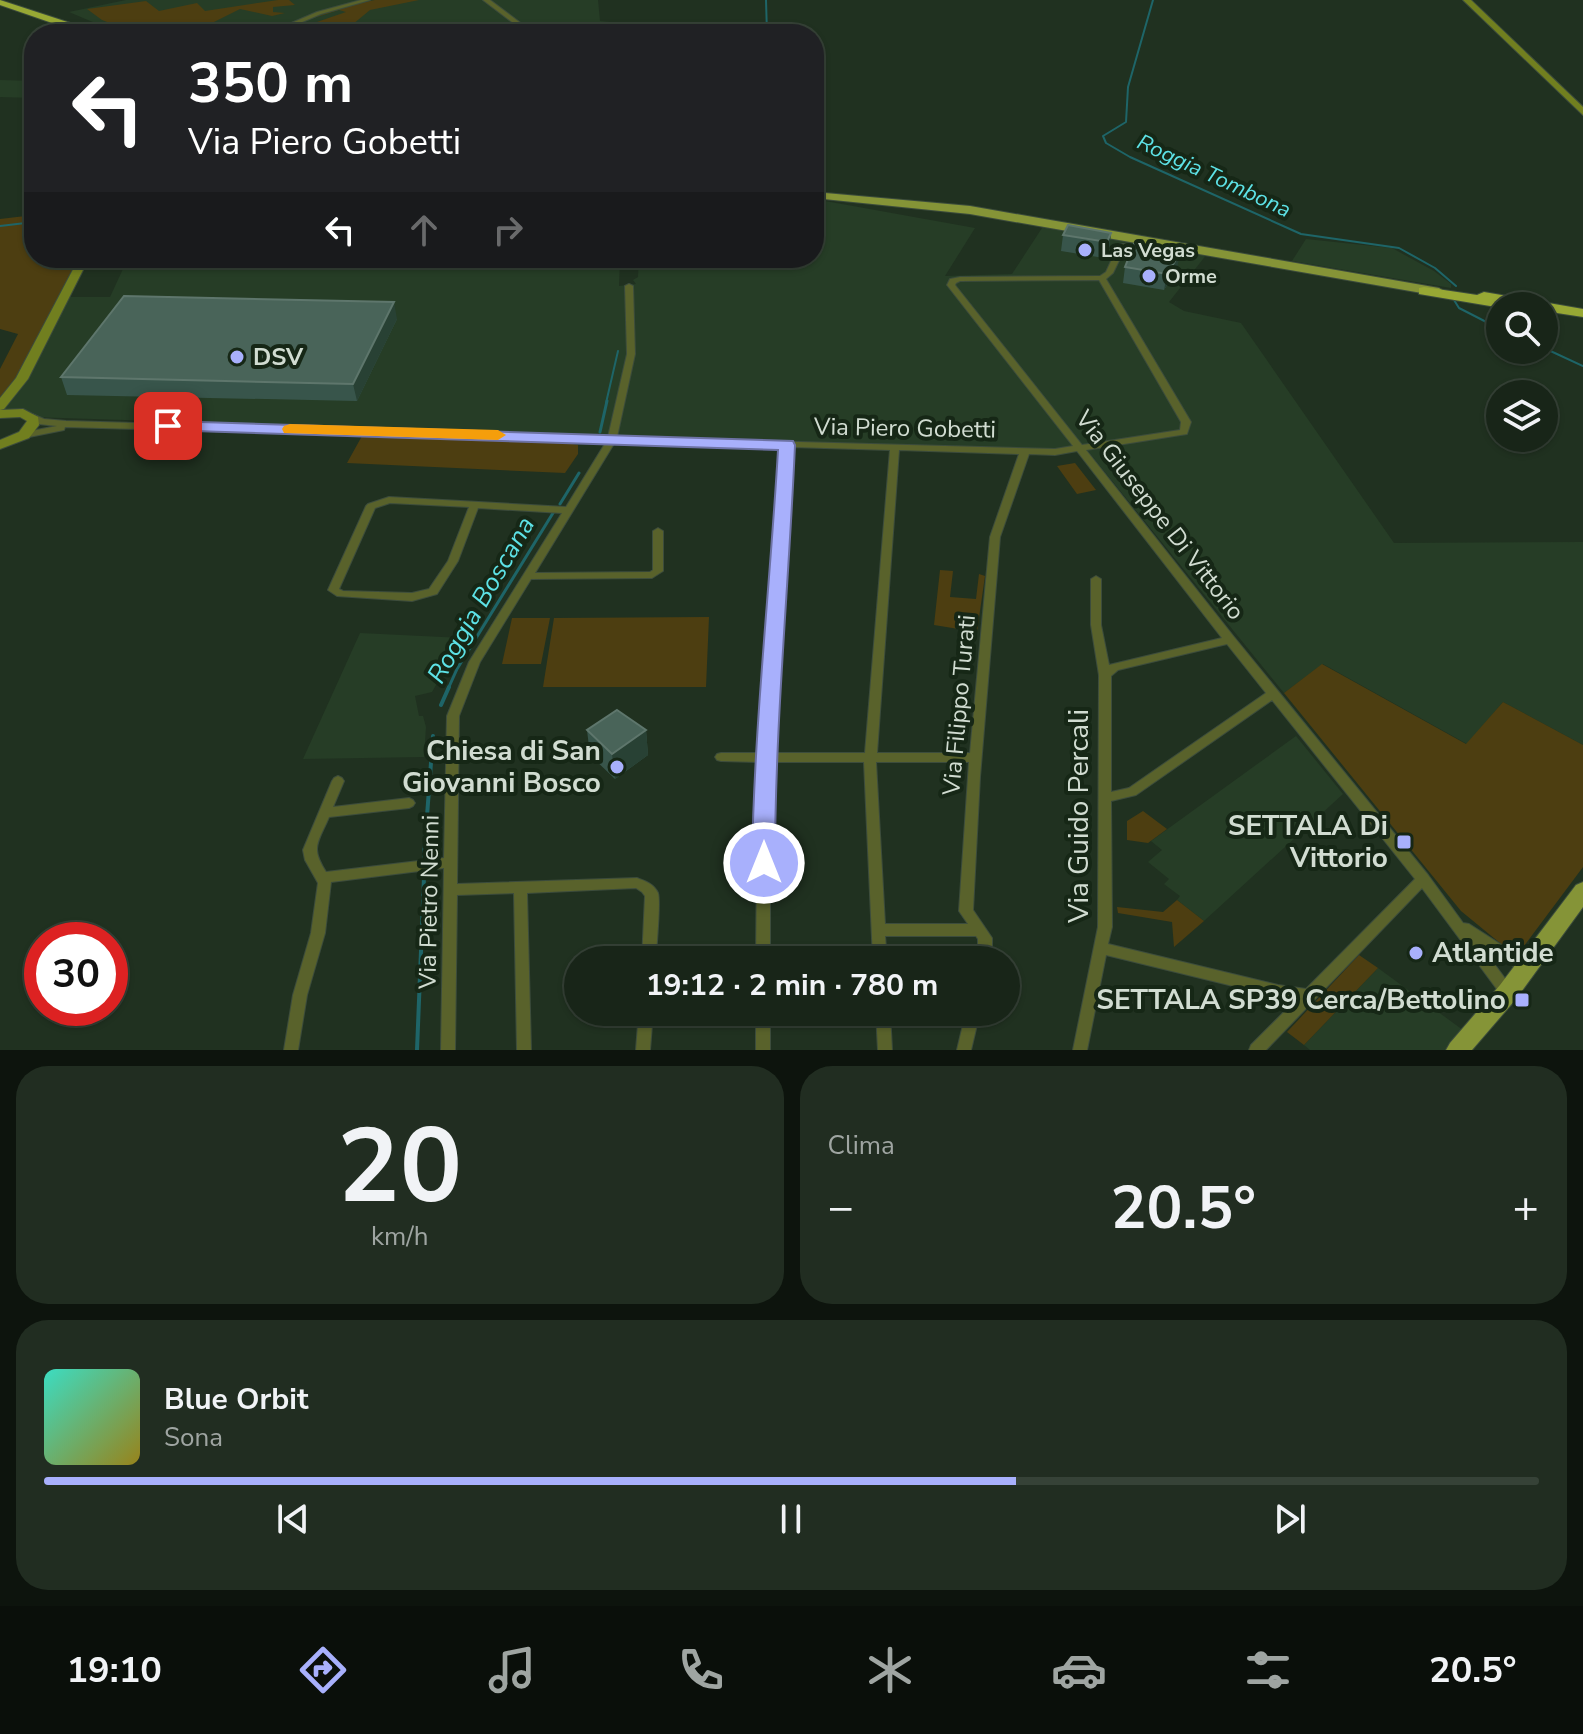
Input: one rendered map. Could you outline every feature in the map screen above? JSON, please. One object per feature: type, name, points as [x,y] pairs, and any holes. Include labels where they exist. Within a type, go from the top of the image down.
[{"type":"highway","points":[[0,2],[53,24]]},
{"type":"highway","points":[[0,10],[26,19],[56,24]]},
{"type":"highway","points":[[45,21],[49,24]]},
{"type":"highway","points":[[1424,291],[1486,302]]},
{"type":"highway","points":[[1484,296],[1583,315]]},
{"type":"highway","points":[[1558,314],[1583,315]]},
{"type":"main road","points":[[1467,0],[1583,112]]},
{"type":"main road","points":[[824,196],[970,210],[1424,291],[1484,296]]},
{"type":"main road","points":[[0,406],[22,379],[79,268]]},
{"type":"main road","points":[[0,453],[33,425],[16,406],[22,379]]},
{"type":"main road","points":[[0,414],[26,414]]},
{"type":"main road","points":[[1458,1050],[1508,992],[1583,891]]},
{"type":"street","points":[[293,24],[319,13],[367,0]]},
{"type":"street","points":[[486,0],[518,24]]},
{"type":"street","points":[[1075,229],[1116,239],[1122,246]]},
{"type":"street","points":[[1122,246],[1137,243],[1193,250]]},
{"type":"street","points":[[1102,278],[1109,273],[1122,246]]},
{"type":"street","name":"Via Piero Gobetti","points":[[105,424],[1025,451],[1081,449],[1187,430],[1186,422],[1102,278]]},
{"type":"street","name":"Via Giuseppe Di Vittorio","points":[[1102,278],[960,279],[951,283],[1230,640],[1423,879],[1495,979],[1508,992]]},
{"type":"street","name":"Via Pietro Nenni","points":[[448,1050],[453,716],[475,662],[612,440],[631,354],[629,286]]},
{"type":"street","points":[[26,414],[49,422],[105,424]]},
{"type":"street","points":[[12,440],[42,430],[105,424]]},
{"type":"street","points":[[565,438],[590,444],[601,458]]},
{"type":"street","points":[[763,946],[764,758],[777,621],[787,445]]},
{"type":"street","points":[[880,946],[870,758],[895,448]]},
{"type":"street","name":"Via Filippo Turati","points":[[987,946],[966,911],[965,899],[995,537],[1025,451]]},
{"type":"street","points":[[475,504],[453,561],[433,592],[412,597],[341,594],[333,590],[367,513],[379,501],[475,504],[568,510]]},
{"type":"street","points":[[527,576],[652,575],[658,571],[658,531]]},
{"type":"street","name":"Via Guido Percali","points":[[1080,1050],[1103,948],[1105,675],[1096,625],[1096,579]]},
{"type":"street","points":[[1105,675],[1114,667],[1230,640]]},
{"type":"street","points":[[1105,798],[1132,792],[1274,693]]},
{"type":"street","points":[[721,757],[976,758]]},
{"type":"street","points":[[291,1050],[300,995],[318,933],[324,878],[311,860],[309,850],[338,781]]},
{"type":"street","points":[[325,813],[409,803]]},
{"type":"street","points":[[324,878],[452,862]]},
{"type":"street","points":[[1256,1050],[1423,879]]},
{"type":"street","points":[[452,890],[623,881],[642,885],[650,891],[652,900],[650,946]]},
{"type":"street","points":[[520,887],[524,1050]]},
{"type":"street","name":"Via Giuseppe Di Vittorio","points":[[1457,924],[1526,968]]},
{"type":"street","points":[[879,930],[980,930]]},
{"type":"street","points":[[1103,948],[1280,992],[1309,996]]},
{"type":"street","points":[[643,1050],[645,1026]]},
{"type":"street","points":[[763,1026],[763,1050]]},
{"type":"street","points":[[884,1026],[885,1050]]},
{"type":"street","points":[[964,1050],[970,1026]]},
{"type":"shaded area","points":[[126,0],[598,0],[600,21],[620,24],[97,24],[69,12]]},
{"type":"shaded area","points":[[278,0],[289,0],[295,5],[273,7],[273,12],[285,13],[272,16],[240,9],[210,24],[112,24],[87,9],[146,1],[159,11],[197,3],[205,11]]},
{"type":"shaded area","points":[[375,0],[419,0],[370,10],[353,24],[314,23],[346,12],[339,10],[314,18],[341,7]]},
{"type":"shaded area","points":[[0,80],[24,81],[24,98],[0,97]]},
{"type":"shaded area","points":[[824,201],[975,228],[945,276],[1012,274],[1044,225],[1207,254],[1169,302],[1184,311],[1241,323],[1394,543],[1583,542],[1583,745],[1503,702],[1467,744],[1323,664],[1284,693],[1083,445],[1055,450],[0,416],[46,320],[68,297],[110,297],[123,268],[620,268],[619,286],[636,284],[633,280],[638,277],[638,268],[824,268]]},
{"type":"shaded area","points":[[24,216],[24,268],[73,268],[0,411],[0,369],[18,334],[0,329],[0,219]]},
{"type":"shaded area","points":[[1306,239],[1392,248],[1434,271],[1451,284],[1451,288],[1292,261]]},
{"type":"shaded area","points":[[362,436],[561,442],[578,445],[578,454],[565,473],[347,463]]},
{"type":"shaded area","points":[[1075,463],[1096,490],[1077,494],[1057,466]]},
{"type":"shaded area","points":[[940,570],[953,571],[950,597],[976,599],[979,574],[985,576],[977,632],[934,625]]},
{"type":"shaded area","points":[[709,617],[706,687],[543,687],[554,618]]},
{"type":"shaded area","points":[[512,618],[550,618],[541,664],[502,664]]},
{"type":"shaded area","points":[[360,633],[463,638],[432,692],[415,696],[419,716],[423,716],[426,727],[424,757],[303,759]]},
{"type":"shaded area","points":[[1322,664],[1466,744],[1503,702],[1583,745],[1583,867],[1524,946],[1506,948],[1461,911],[1284,693]]},
{"type":"shaded area","points":[[1296,736],[1343,794],[1204,921],[1177,900],[1180,896],[1164,884],[1169,879],[1148,862],[1162,850],[1151,841]]},
{"type":"shaded area","points":[[1143,811],[1167,829],[1148,843],[1127,840],[1127,821]]},
{"type":"shaded area","points":[[1177,900],[1204,921],[1174,947],[1172,922],[1118,913],[1117,907],[1163,912]]},
{"type":"shaded area","points":[[1359,955],[1378,968],[1304,1045],[1287,1032]]},
{"type":"shaded area","points":[[1378,968],[1467,1033],[1452,1050],[1310,1050],[1304,1045]]},
{"type":"building","points":[[1068,225],[1111,233],[1107,242],[1063,235]]},
{"type":"building","points":[[1134,244],[1180,253],[1167,274],[1125,267]]},
{"type":"building","name":"DSV","points":[[124,296],[394,302],[353,384],[61,377]]},
{"type":"building","points":[[617,710],[646,730],[612,754],[587,730]]},
{"type":"waterway","points":[[766,0],[767,24]]},
{"type":"waterway","name":"Roggia Tombona","points":[[1153,0],[1128,87],[1126,122],[1103,136],[1106,143],[1130,157],[1301,234],[1399,248],[1435,268],[1456,286]]},
{"type":"waterway","points":[[0,226],[24,223]]},
{"type":"waterway","name":"Roggia Tombona","points":[[1454,300],[1459,308],[1486,322]]},
{"type":"waterway","name":"Roggia Boscana","points":[[606,403],[618,351]]},
{"type":"waterway","name":"Roggia Tombona","points":[[1558,354],[1583,366]]},
{"type":"waterway","name":"Roggia Boscana","points":[[600,432],[607,401]]},
{"type":"waterway","name":"Roggia Boscana","points":[[560,504],[579,473]]},
{"type":"waterway","name":"Roggia Boscana","points":[[448,689],[457,669],[553,513]]},
{"type":"waterway","name":"Roggia Boscana","points":[[441,705],[449,687]]},
{"type":"waterway","name":"Roggia Boscana","points":[[424,856],[433,736]]},
{"type":"waterway","name":"Roggia Boscana","points":[[417,1050],[424,877]]},
{"type":"slow traffic","points":[[290,429],[498,435]]},
{"type":"place","name":"Las Vegas","points":[[1085,250]]},
{"type":"place","name":"Orme","points":[[1149,276]]},
{"type":"place","name":"DSV","points":[[237,357]]},
{"type":"place","name":"Chiesa di San Giovanni Bosco","points":[[617,767]]},
{"type":"place","name":"SETTALA Di Vittorio","points":[[1404,842]]},
{"type":"place","name":"Atlantide","points":[[1416,953]]},
{"type":"place","name":"SETTALA SP39 Cerca/Bettolino","points":[[1522,1000]]},
{"type":"route","points":[[168,426],[787,445],[777,621],[764,758],[764,863]]}]
